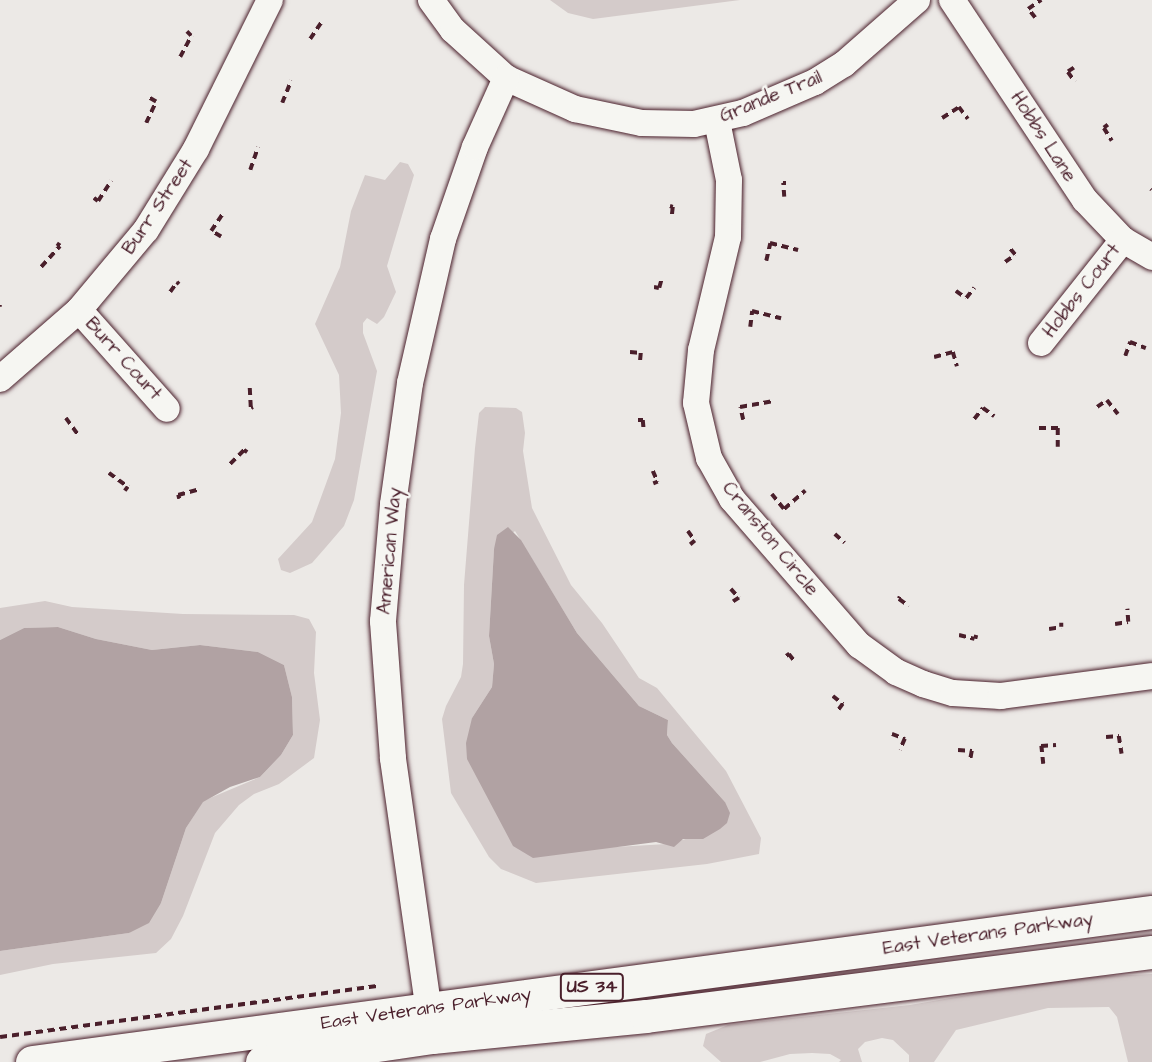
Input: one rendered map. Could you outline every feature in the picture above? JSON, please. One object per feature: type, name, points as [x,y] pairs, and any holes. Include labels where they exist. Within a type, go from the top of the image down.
[{"type":"main road","name":"East Veterans Parkway","points":[[32,1062],[430,1023],[1152,912]]},
{"type":"main road","name":"East Veterans Parkway","points":[[262,1062],[430,1023],[646,1016],[1152,951]]},
{"type":"street","name":"Burr Street","points":[[0,379],[79,310],[146,230],[176,184],[270,0]]},
{"type":"street","name":"Grande Trail","points":[[431,0],[453,30],[506,78],[575,110],[642,122],[694,124],[717,121],[816,82],[844,64],[917,0]]},
{"type":"street","name":"Hobbs Lane","points":[[952,0],[987,48],[1085,201],[1123,240],[1152,257]]},
{"type":"street","name":"American Way","points":[[430,1023],[393,758],[383,621],[393,504],[410,383],[443,239],[475,147],[506,78]]},
{"type":"street","name":"Cranston Circle","points":[[717,121],[729,180],[728,237],[701,350],[696,403],[709,458],[732,499],[859,645],[896,672],[923,684],[953,693],[1001,696],[1152,676]]},
{"type":"street","name":"Hobbs Court","points":[[1041,344],[1123,240]]},
{"type":"street","name":"Burr Court","points":[[79,310],[167,409]]},
{"type":"path","points":[[1035,18],[1028,9],[1041,0]]},
{"type":"path","points":[[310,38],[322,21]]},
{"type":"path","points":[[180,57],[191,36],[187,32]]},
{"type":"path","points":[[1074,68],[1068,72],[1075,82]]},
{"type":"path","points":[[282,103],[291,81]]},
{"type":"path","points":[[146,123],[156,102],[149,98]]},
{"type":"path","points":[[942,118],[959,107],[968,120]]},
{"type":"path","points":[[1108,125],[1104,128],[1112,141]]},
{"type":"path","points":[[250,170],[258,147]]},
{"type":"path","points":[[94,198],[98,201],[111,181]]},
{"type":"path","points":[[784,197],[783,183],[786,183]]},
{"type":"path","points":[[670,206],[673,206],[672,217]]},
{"type":"path","points":[[220,237],[211,231],[224,212]]},
{"type":"path","points":[[766,261],[770,243],[798,250]]},
{"type":"path","points":[[41,267],[60,246],[57,244]]},
{"type":"path","points":[[1005,262],[1015,255],[1010,249]]},
{"type":"path","points":[[654,287],[659,288],[662,277]]},
{"type":"path","points":[[170,292],[177,282],[179,284]]},
{"type":"path","points":[[956,291],[967,298],[974,288]]},
{"type":"path","points":[[750,327],[752,311],[781,318]]},
{"type":"path","points":[[1125,356],[1130,342],[1146,348]]},
{"type":"path","points":[[630,352],[641,353],[640,364]]},
{"type":"path","points":[[934,358],[953,352],[957,366]]},
{"type":"path","points":[[250,388],[251,408],[253,407]]},
{"type":"path","points":[[1097,407],[1107,400],[1118,414]]},
{"type":"path","points":[[743,420],[740,407],[773,401]]},
{"type":"path","points":[[974,419],[983,408],[994,416]]},
{"type":"path","points":[[65,418],[79,436]]},
{"type":"path","points":[[638,420],[643,420],[644,432]]},
{"type":"path","points":[[1039,428],[1058,428],[1058,447]]},
{"type":"path","points":[[230,464],[244,450],[247,452]]},
{"type":"path","points":[[653,471],[658,482],[653,484]]},
{"type":"path","points":[[109,473],[128,487],[125,491]]},
{"type":"path","points":[[180,499],[178,495],[200,489]]},
{"type":"path","points":[[772,494],[784,509],[806,491]]},
{"type":"path","points":[[688,531],[695,541],[690,545]]},
{"type":"path","points":[[835,534],[845,543]]},
{"type":"path","points":[[731,589],[739,598],[733,602]]},
{"type":"path","points":[[900,597],[899,599],[909,606]]},
{"type":"path","points":[[1115,624],[1128,622],[1127,609]]},
{"type":"path","points":[[1049,629],[1061,627],[1061,623]]},
{"type":"path","points":[[959,635],[975,639],[976,635]]},
{"type":"path","points":[[786,656],[789,654],[796,663]]},
{"type":"path","points":[[833,696],[843,704],[838,711]]},
{"type":"path","points":[[892,734],[905,738],[900,750]]},
{"type":"path","points":[[1106,737],[1119,736],[1122,754]]},
{"type":"path","points":[[1043,764],[1041,746],[1056,744]]},
{"type":"path","points":[[958,750],[971,751],[970,762]]},
{"type":"path","points":[[0,1037],[379,986]]},
{"type":"shaded area","points":[[550,0],[740,0],[593,19],[568,13]]},
{"type":"shaded area","points":[[400,162],[408,164],[414,175],[387,266],[396,292],[384,317],[377,324],[367,318],[363,323],[363,333],[377,371],[354,500],[344,526],[312,563],[290,573],[281,570],[278,559],[312,522],[335,459],[341,413],[339,375],[315,324],[340,267],[351,211],[365,175],[385,180]]},
{"type":"shaded area","points":[[485,407],[516,408],[522,412],[525,433],[523,451],[532,508],[571,585],[602,623],[639,678],[657,688],[726,771],[761,838],[759,854],[707,864],[536,883],[501,869],[489,857],[451,793],[442,719],[461,677],[463,664],[464,585],[479,413]],"holes":[[[515,531],[577,633],[639,706],[668,720],[667,735],[672,743],[725,802],[693,837],[667,844],[615,847],[472,718],[492,687],[494,664],[489,636],[494,549]]]},
{"type":"shaded area","points":[[508,527],[521,540],[577,633],[639,706],[668,720],[667,735],[672,743],[725,802],[730,813],[727,823],[720,829],[703,839],[683,839],[674,847],[656,842],[533,858],[513,846],[467,759],[466,743],[472,718],[492,687],[494,664],[489,636],[494,549],[497,535]]},
{"type":"shaded area","points":[[45,601],[72,607],[183,614],[294,615],[309,619],[316,632],[314,673],[320,720],[314,758],[279,784],[254,794],[239,805],[215,833],[183,916],[171,939],[156,953],[53,964],[0,975],[0,951],[129,933],[161,903],[186,828],[203,801],[260,777],[281,755],[293,735],[292,697],[284,665],[258,652],[200,645],[152,650],[96,639],[58,627],[24,628],[0,640],[0,608]]},
{"type":"shaded area","points":[[58,627],[96,639],[152,650],[200,645],[258,652],[284,665],[292,697],[293,735],[281,755],[260,777],[230,787],[203,802],[186,828],[161,903],[149,923],[129,933],[0,951],[0,640],[24,628]]},
{"type":"shaded area","points":[[1152,974],[1152,1062],[1128,1062],[1117,1017],[1109,1007],[1048,1008],[956,1030],[934,1062],[909,1062],[909,1055],[893,1040],[882,1038],[865,1042],[858,1049],[862,1062],[839,1062],[841,1060],[830,1054],[812,1053],[790,1054],[760,1062],[721,1062],[703,1046],[706,1034],[728,1025],[910,1005],[1066,978]]}]
